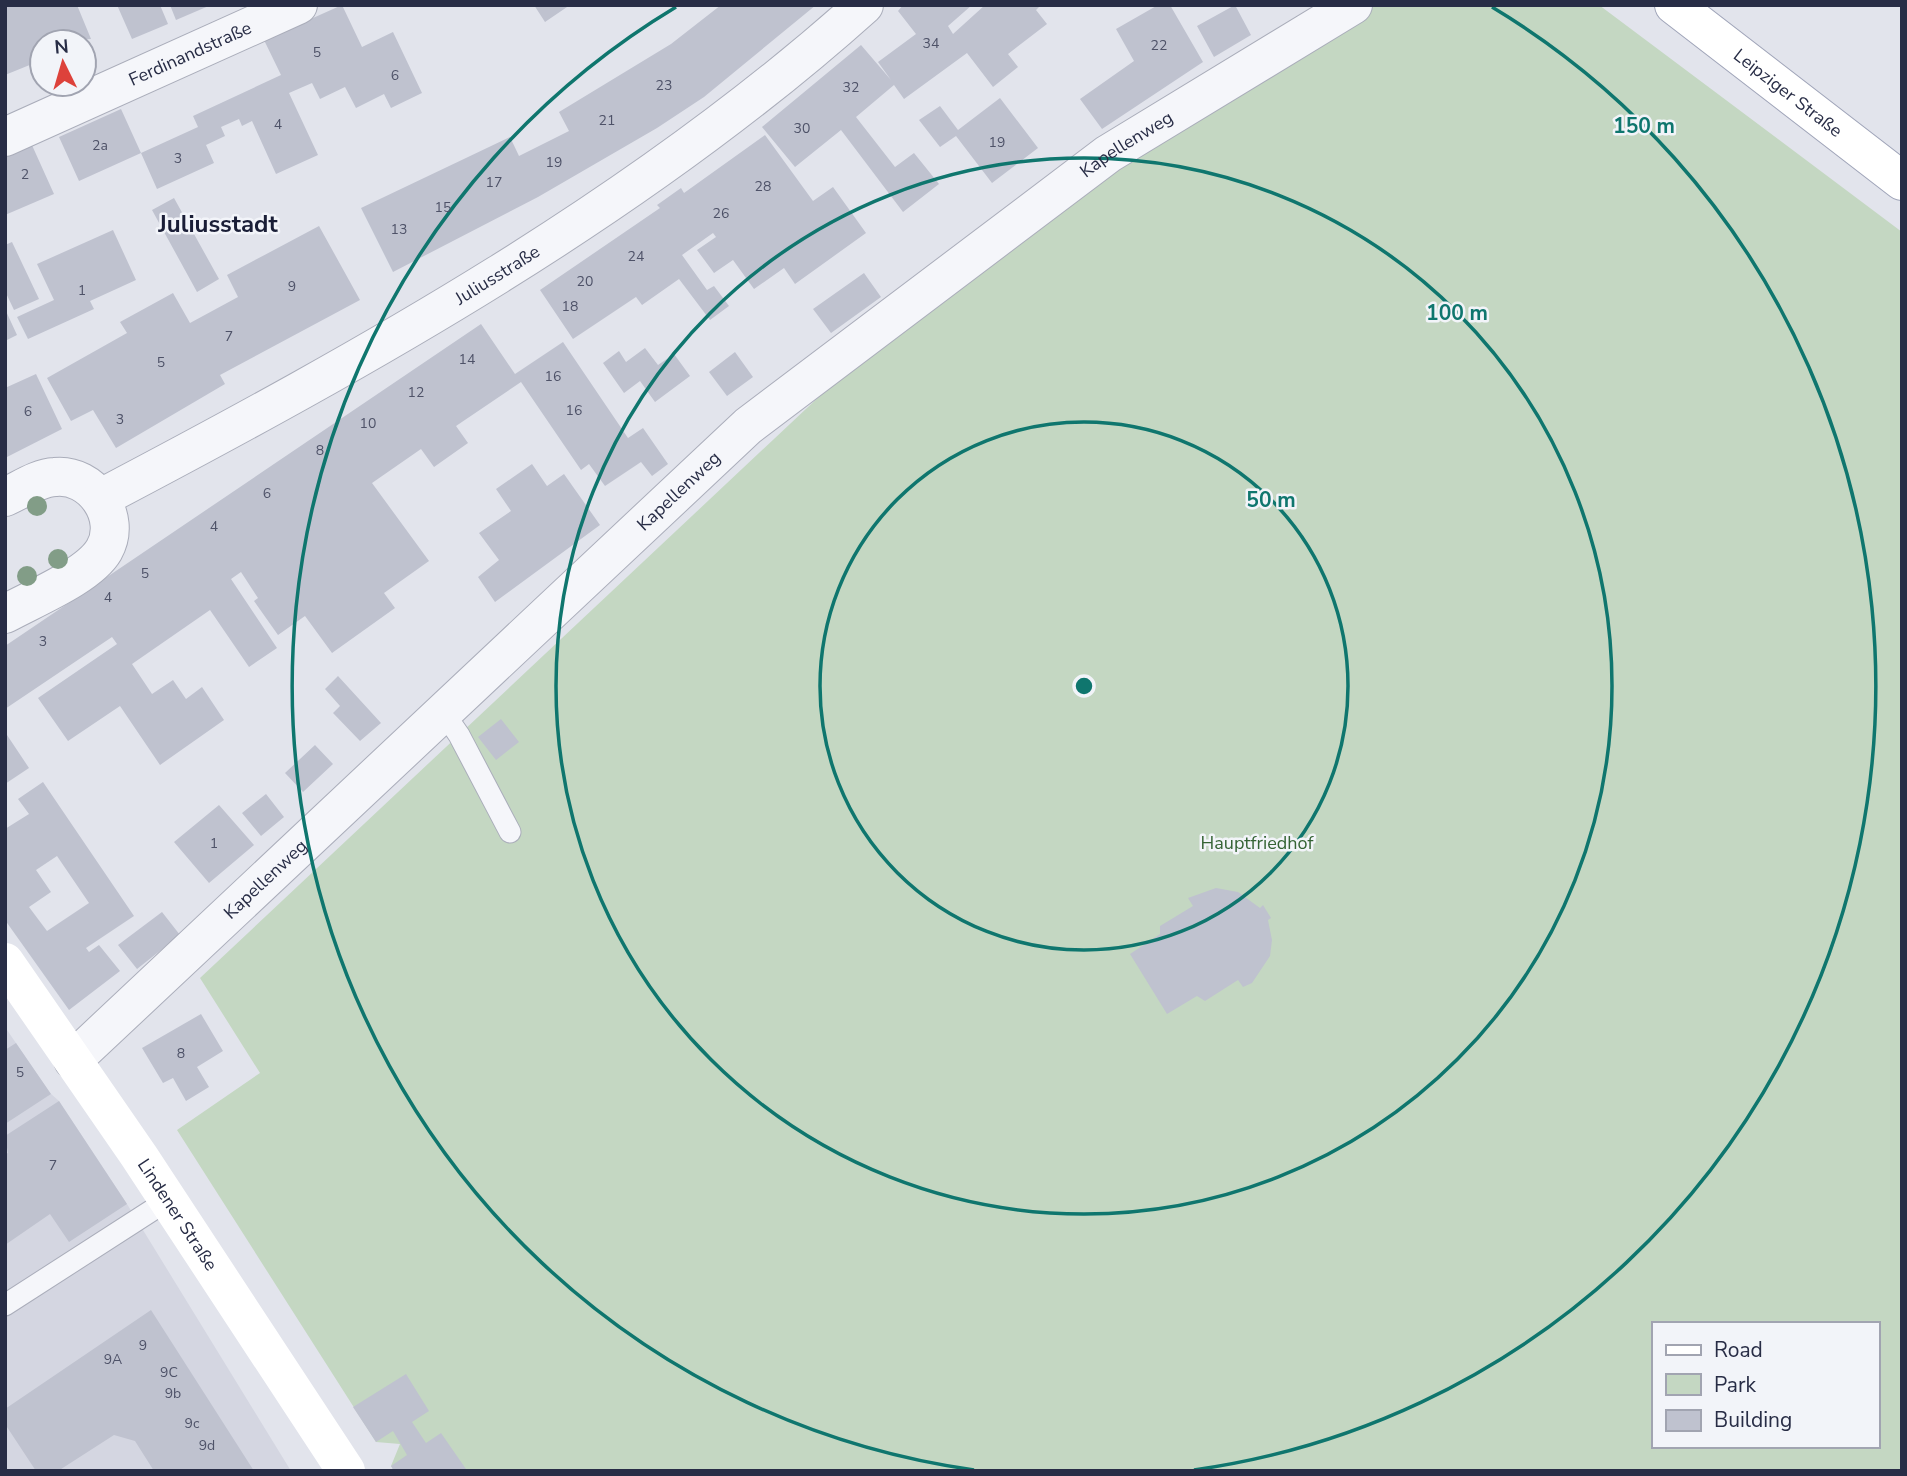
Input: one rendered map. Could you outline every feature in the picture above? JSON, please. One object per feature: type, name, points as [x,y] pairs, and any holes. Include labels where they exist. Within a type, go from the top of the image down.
[{"type":"main road","name":"Leipziger Straße","points":[[1674,5],[1902,181]]},
{"type":"main road","name":"Lindener Straße","points":[[5,962],[168,1200],[346,1471]]},
{"type":"street","name":"Ferdinandstraße","points":[[5,137],[298,5]]},
{"type":"street","name":"Juliusstraße","points":[[101,498],[232,431],[464,297],[698,140],[807,56],[864,5]]},
{"type":"street","name":"Kapellenweg","points":[[73,1060],[748,426],[1108,155],[1353,5]]},
{"type":"street","points":[[5,497],[55,477],[72,478],[90,486],[101,498],[107,511],[109,533],[104,550],[92,565],[5,614]]},
{"type":"lane","points":[[443,712],[459,735],[510,832]]},
{"type":"lane","points":[[5,1305],[168,1200]]},
{"type":"shaded area","points":[[5,1027],[50,1093],[59,1101],[127,1204],[291,1471],[8,1471],[5,1466]]},
{"type":"green space","name":"Hauptfriedhof","points":[[1376,5],[1599,5],[1902,232],[1902,1471],[394,1471],[391,1466],[400,1444],[376,1442],[177,1130],[260,1073],[200,978],[824,392],[1111,166]]},
{"type":"building","points":[[5,5],[77,5],[86,28],[28,28],[28,66],[5,75]]},
{"type":"building","points":[[117,5],[160,5],[168,24],[132,39]]},
{"type":"building","points":[[170,5],[211,5],[176,20]]},
{"type":"building","points":[[342,5],[362,47],[393,32],[422,93],[391,108],[384,94],[356,108],[345,87],[320,99],[312,83],[289,93],[318,155],[276,174],[252,121],[242,126],[239,119],[221,127],[225,136],[206,145],[214,163],[157,189],[141,153],[198,127],[193,116],[281,75],[264,40]]},
{"type":"building","points":[[534,5],[570,5],[545,22]]},
{"type":"building","points":[[721,5],[816,5],[704,97],[657,128],[538,197],[393,272],[361,208],[510,137],[519,156],[569,131],[559,112],[671,44]]},
{"type":"building","points":[[903,5],[972,5],[948,26],[953,34],[985,5],[1041,5],[1036,10],[1047,24],[1008,54],[1018,67],[993,87],[967,53],[904,99],[894,85],[856,117],[895,167],[914,153],[939,184],[903,212],[841,130],[795,167],[762,127],[861,45],[891,80],[878,62],[916,34],[898,11]]},
{"type":"building","points":[[1158,5],[1170,5],[1203,62],[1102,129],[1080,99],[1134,61],[1116,29]]},
{"type":"building","points":[[1235,5],[1251,35],[1214,57],[1197,26]]},
{"type":"building","points":[[1000,98],[1038,148],[992,183],[956,136],[940,147],[919,120],[940,106],[958,130]]},
{"type":"building","points":[[121,109],[141,153],[79,181],[59,137]]},
{"type":"building","points":[[765,135],[813,201],[833,187],[866,233],[795,284],[784,268],[754,289],[733,260],[714,273],[697,250],[716,237],[713,233],[682,255],[707,290],[714,286],[729,306],[710,320],[679,279],[642,305],[636,297],[573,339],[540,290],[660,208],[657,205],[681,188],[684,193]]},
{"type":"building","points":[[31,143],[54,194],[5,215],[5,154]]},
{"type":"building","points":[[174,198],[219,279],[197,292],[152,210]]},
{"type":"building","points":[[319,226],[360,300],[220,375],[225,384],[116,448],[93,410],[71,421],[47,378],[127,333],[120,322],[173,293],[190,323],[238,297],[227,275]]},
{"type":"building","points":[[113,230],[136,280],[90,301],[94,309],[28,339],[17,317],[54,300],[37,264]]},
{"type":"building","points":[[12,242],[39,299],[14,310],[5,291],[5,245]]},
{"type":"building","points":[[864,273],[881,297],[831,333],[813,309]]},
{"type":"building","points":[[5,309],[17,335],[5,341]]},
{"type":"building","points":[[481,324],[515,374],[563,342],[628,438],[643,428],[668,464],[652,476],[641,462],[605,486],[589,464],[581,470],[521,382],[456,426],[468,443],[434,467],[421,449],[372,483],[429,561],[384,593],[395,608],[332,653],[305,616],[278,635],[254,601],[258,598],[241,572],[231,579],[277,648],[249,667],[210,610],[132,664],[152,694],[173,680],[186,699],[202,687],[224,720],[160,765],[120,706],[68,741],[38,698],[117,644],[112,637],[5,709],[5,646]]},
{"type":"building","points":[[645,348],[658,365],[674,354],[690,376],[655,402],[640,381],[624,393],[603,363],[619,351],[626,362]]},
{"type":"building","points":[[735,352],[753,377],[727,396],[709,372]]},
{"type":"building","points":[[36,374],[62,429],[5,458],[5,388]]},
{"type":"building","points":[[532,464],[547,486],[564,474],[600,525],[495,602],[478,577],[499,560],[479,533],[511,511],[496,489]]},
{"type":"building","points":[[338,676],[381,723],[360,741],[333,713],[340,706],[325,689]]},
{"type":"building","points":[[501,719],[519,742],[496,760],[478,737]]},
{"type":"building","points":[[5,732],[29,768],[5,784]]},
{"type":"building","points":[[315,745],[333,764],[303,792],[285,773]]},
{"type":"building","points":[[43,782],[134,916],[86,948],[89,952],[99,945],[120,971],[69,1010],[5,920],[5,829],[29,814],[18,799]],"holes":[[[57,856],[89,903],[47,931],[29,907],[51,892],[36,870]]]},
{"type":"building","points":[[266,794],[284,817],[261,836],[242,813]]},
{"type":"building","points":[[219,805],[254,845],[209,883],[174,842]]},
{"type":"building","points":[[1216,888],[1238,892],[1260,908],[1263,905],[1271,918],[1268,920],[1272,940],[1270,956],[1252,983],[1243,987],[1238,980],[1205,1001],[1197,996],[1167,1014],[1130,954],[1160,934],[1160,926],[1193,906],[1188,898]]},
{"type":"building","points":[[162,912],[180,935],[137,969],[118,945]]},
{"type":"building","points":[[201,1014],[223,1051],[197,1067],[209,1087],[186,1101],[173,1078],[163,1083],[142,1048]]},
{"type":"building","points":[[16,1043],[51,1094],[5,1124],[5,1050]]},
{"type":"building","points":[[59,1101],[127,1204],[69,1242],[50,1214],[5,1245],[5,1154],[8,1153],[5,1136]]},
{"type":"building","points":[[151,1310],[254,1471],[154,1471],[135,1441],[114,1435],[58,1471],[36,1471],[5,1424],[5,1409]]},
{"type":"building","points":[[406,1374],[429,1411],[412,1422],[426,1443],[441,1433],[466,1469],[463,1471],[394,1471],[391,1466],[407,1455],[393,1431],[376,1442],[353,1407]]},
{"type":"district","name":"Juliusstadt","points":[[218,224]]}]
